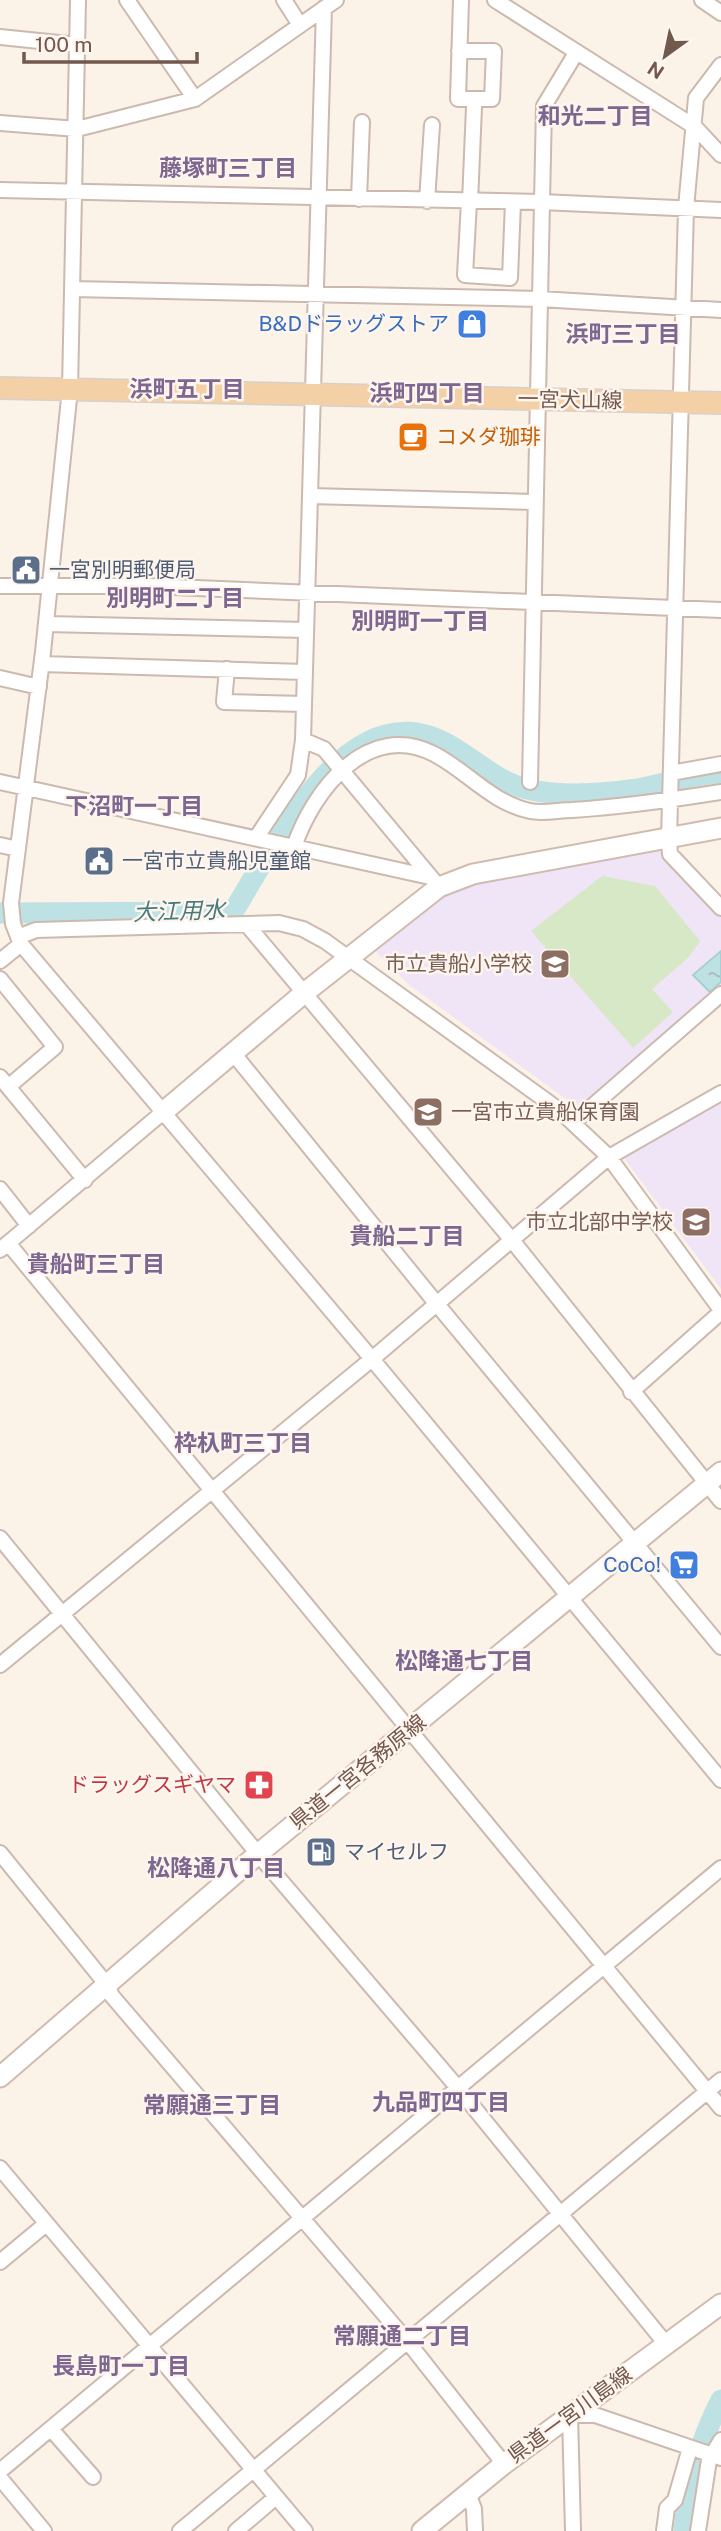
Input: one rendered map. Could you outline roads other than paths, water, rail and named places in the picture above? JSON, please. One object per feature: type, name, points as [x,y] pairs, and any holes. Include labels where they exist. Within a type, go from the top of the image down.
[{"type":"main road","name":"一宮犬山線","points":[[0,388],[721,403]]},
{"type":"main road","points":[[162,1113],[303,994],[349,960],[435,882],[721,828]]},
{"type":"main road","name":"県道一宮各務原線","points":[[0,2077],[258,1854],[714,1478]]},
{"type":"main road","name":"県道一宮川島線","points":[[422,2531],[504,2464],[721,2304]]},
{"type":"street","points":[[0,961],[12,926],[7,885],[18,849],[42,664],[70,389],[78,0]]},
{"type":"street","points":[[127,0],[195,99]]},
{"type":"street","points":[[285,0],[300,25]]},
{"type":"street","points":[[459,51],[461,0]]},
{"type":"street","points":[[495,0],[695,127],[721,155]]},
{"type":"street","points":[[702,0],[721,13]]},
{"type":"street","points":[[0,123],[77,129],[195,99],[330,4]]},
{"type":"street","points":[[261,839],[298,775],[303,740],[318,197],[330,4]]},
{"type":"street","points":[[0,37],[78,45]]},
{"type":"street","points":[[530,782],[544,106],[576,53]]},
{"type":"street","points":[[721,65],[696,98],[686,208],[678,401],[669,839],[670,854],[721,908]]},
{"type":"street","points":[[474,107],[465,275],[510,278],[513,202]]},
{"type":"street","points":[[359,199],[362,122]]},
{"type":"street","points":[[427,201],[432,125]]},
{"type":"street","points":[[0,190],[541,202],[721,211]]},
{"type":"street","points":[[73,289],[540,299],[721,310]]},
{"type":"street","points":[[310,496],[534,502]]},
{"type":"street","points":[[0,586],[149,586],[308,591],[532,604],[721,610]]},
{"type":"street","points":[[46,624],[306,630]]},
{"type":"street","points":[[42,664],[304,671]]},
{"type":"street","points":[[227,669],[224,702],[303,704]]},
{"type":"street","points":[[0,678],[39,687]]},
{"type":"street","points":[[303,740],[327,753],[435,882]]},
{"type":"street","points":[[292,846],[300,827],[341,770],[356,757],[373,748],[413,745],[435,754],[501,801],[533,812],[621,808],[721,792]]},
{"type":"street","points":[[671,775],[721,764]]},
{"type":"street","points":[[0,782],[292,846],[435,882]]},
{"type":"street","points":[[0,845],[18,849]]},
{"type":"street","points":[[12,926],[36,930],[248,926],[279,923],[303,929],[477,1049],[573,1124],[609,1157],[721,1311],[631,1391]]},
{"type":"street","points":[[12,926],[162,1113],[372,1359],[721,1780]]},
{"type":"street","points":[[248,926],[510,1239],[631,1391],[714,1478],[721,1501]]},
{"type":"street","points":[[0,979],[55,1047],[4,1082],[85,1180]]},
{"type":"street","points":[[573,1124],[721,994]]},
{"type":"street","points":[[233,1053],[721,1647]]},
{"type":"street","points":[[0,1665],[372,1359],[609,1157],[721,1093]]},
{"type":"street","points":[[162,1113],[4,1247],[212,1490],[721,2108]]},
{"type":"street","points":[[0,1189],[29,1226]]},
{"type":"street","points":[[0,1538],[258,1854],[458,2088],[558,2215],[666,2344]]},
{"type":"street","points":[[0,1853],[107,1985],[112,1996],[408,2342],[504,2464]]},
{"type":"street","points":[[0,2471],[605,1968],[721,1868]]},
{"type":"street","points":[[180,2531],[721,2080]]},
{"type":"street","points":[[0,2168],[304,2531]]},
{"type":"street","points":[[0,2262],[46,2224]]},
{"type":"street","points":[[573,2531],[570,2415],[595,2415],[714,2456]]},
{"type":"street","points":[[51,2429],[93,2477]]},
{"type":"street","points":[[698,2531],[702,2493],[721,2440]]},
{"type":"street","points":[[664,2531],[667,2508],[675,2500],[692,2449]]},
{"type":"street","points":[[0,2478],[44,2531]]},
{"type":"street","points":[[468,2493],[474,2510],[475,2531]]},
{"type":"street","points":[[236,2531],[276,2497]]},
{"type":"water","points":[[721,951],[721,982],[710,992],[693,975]]},
{"type":"waterway","name":"大江用水","points":[[0,913],[233,912],[311,791],[337,763],[366,743],[396,733],[429,736],[442,741],[501,779],[540,792],[611,792],[721,773]]},
{"type":"waterway","points":[[684,2531],[696,2464],[706,2432],[721,2400]]},
{"type":"place","name":"B&Dドラッグストア","points":[[472,324]]},
{"type":"place","name":"コメダ珈琲","points":[[413,437]]},
{"type":"place","name":"一宮別明郵便局","points":[[26,570]]},
{"type":"place","name":"一宮市立貴船児童館","points":[[99,861]]},
{"type":"place","name":"市立貴船小学校","points":[[555,964]]},
{"type":"place","name":"一宮市立貴船保育園","points":[[428,1112]]},
{"type":"place","name":"市立北部中学校","points":[[696,1222]]},
{"type":"place","name":"CoCo!","points":[[684,1565]]},
{"type":"place","name":"ドラッグスギヤマ","points":[[259,1785]]},
{"type":"place","name":"マイセルフ","points":[[321,1852]]},
{"type":"district","name":"和光二丁目","points":[[595,116]]},
{"type":"district","name":"藤塚町三丁目","points":[[228,168]]},
{"type":"district","name":"浜町三丁目","points":[[623,334]]},
{"type":"district","name":"浜町五丁目","points":[[187,389]]},
{"type":"district","name":"浜町四丁目","points":[[427,393]]},
{"type":"district","name":"別明町二丁目","points":[[175,598]]},
{"type":"district","name":"別明町一丁目","points":[[420,621]]},
{"type":"district","name":"下沼町一丁目","points":[[134,806]]},
{"type":"district","name":"貴船二丁目","points":[[407,1236]]},
{"type":"district","name":"貴船町三丁目","points":[[96,1264]]},
{"type":"district","name":"枠杁町三丁目","points":[[243,1443]]},
{"type":"district","name":"松降通七丁目","points":[[464,1661]]},
{"type":"district","name":"松降通八丁目","points":[[216,1868]]},
{"type":"district","name":"九品町四丁目","points":[[441,2102]]},
{"type":"district","name":"常願通三丁目","points":[[212,2105]]},
{"type":"district","name":"常願通二丁目","points":[[402,2336]]},
{"type":"district","name":"長島町一丁目","points":[[121,2366]]}]
